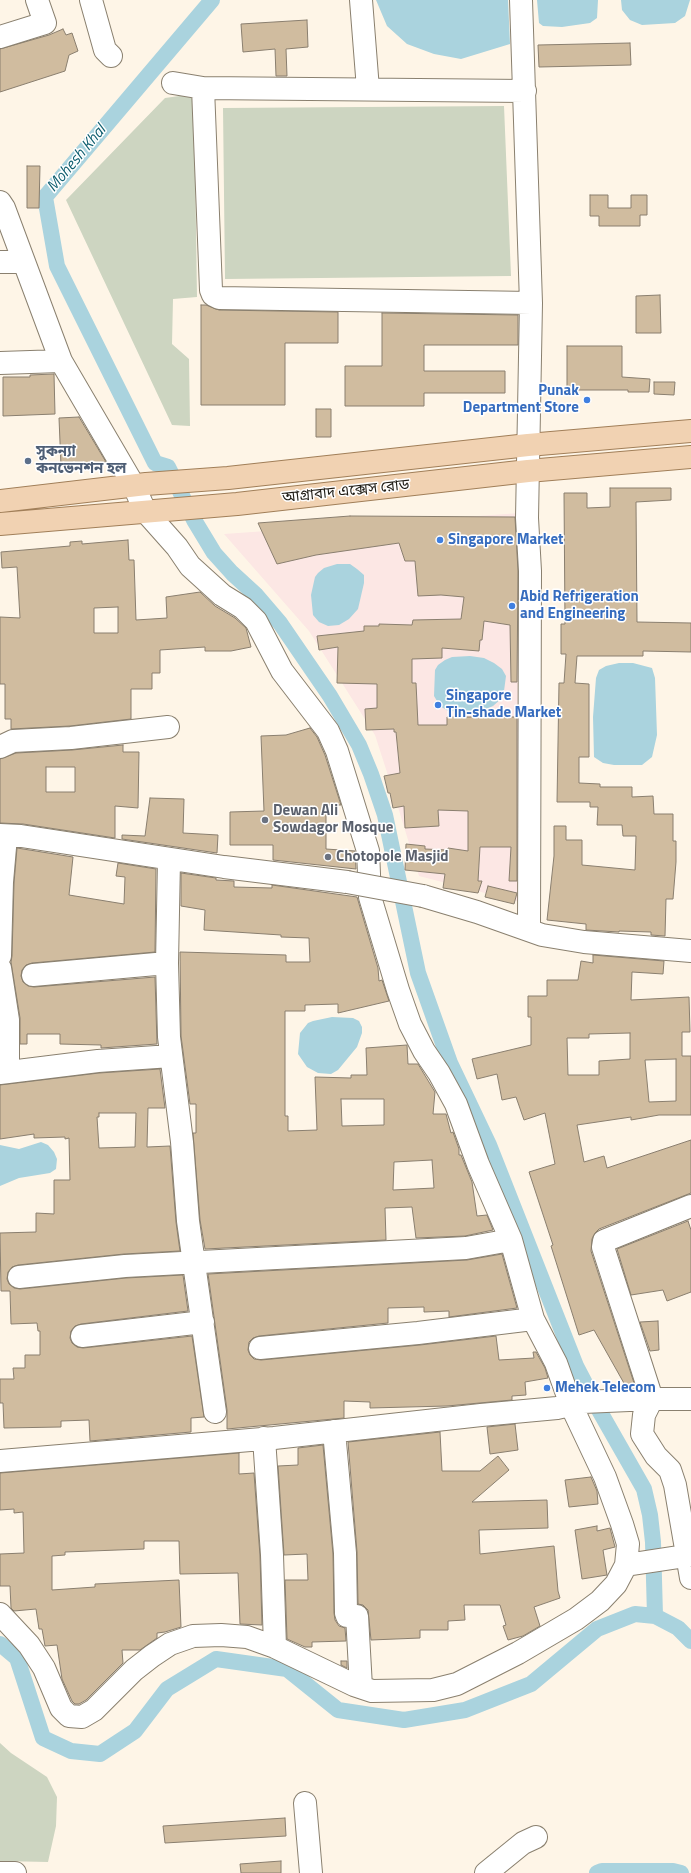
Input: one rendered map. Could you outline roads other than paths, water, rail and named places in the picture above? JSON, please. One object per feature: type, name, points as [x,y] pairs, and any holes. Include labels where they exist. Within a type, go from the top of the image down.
[{"type":"main road","name":"আগ্রাবাদ এক্সেস রোড","points":[[0,502],[140,485],[228,478],[528,445],[691,431]]},
{"type":"main road","name":"আগ্রাবাদ এক্সেস রোড","points":[[0,524],[150,510],[237,504],[528,471],[691,456]]},
{"type":"street","points":[[0,37],[45,23],[37,0]]},
{"type":"street","points":[[91,0],[105,50],[111,56]]},
{"type":"street","points":[[361,0],[368,89]]},
{"type":"street","points":[[521,0],[531,303],[527,518],[530,571],[529,929]]},
{"type":"street","points":[[173,83],[203,88],[525,91]]},
{"type":"street","points":[[203,88],[211,290],[213,295],[219,298],[531,303]]},
{"type":"street","points":[[0,202],[4,208],[61,361],[140,485],[150,510],[190,566],[222,595],[243,608],[256,621],[282,671],[328,732],[338,751],[368,851],[370,897],[407,1017],[424,1051],[439,1073],[456,1104],[478,1164],[511,1240],[533,1319],[577,1404],[622,1524],[632,1564]]},
{"type":"street","points":[[0,262],[24,262]]},
{"type":"street","points":[[0,363],[61,361]]},
{"type":"street","points":[[0,747],[13,741],[71,738],[168,727]]},
{"type":"street","points":[[0,956],[3,836],[21,836],[169,860],[347,882],[423,896],[529,929],[542,935],[584,942],[691,951]]},
{"type":"street","points":[[169,860],[167,1013],[182,1142],[188,1221],[215,1412]]},
{"type":"street","points":[[33,974],[167,963]]},
{"type":"street","points":[[0,968],[8,1020],[4,1072],[98,1061],[171,1056]]},
{"type":"street","points":[[691,1206],[604,1241],[603,1247],[652,1399],[644,1415],[642,1434],[656,1456],[670,1470],[675,1485],[691,1578]]},
{"type":"street","points":[[19,1277],[125,1266],[466,1248],[511,1240]]},
{"type":"street","points":[[260,1348],[449,1330],[533,1319]]},
{"type":"street","points":[[82,1336],[203,1322]]},
{"type":"street","points":[[0,1461],[264,1438],[557,1408],[577,1404],[626,1400],[691,1399]]},
{"type":"street","points":[[334,1431],[345,1553],[346,1613],[347,1616],[357,1616],[361,1687]]},
{"type":"street","points":[[264,1438],[272,1555],[275,1647]]},
{"type":"street","points":[[0,1614],[30,1645],[44,1668],[61,1708],[69,1716],[82,1717],[94,1710],[134,1670],[152,1656],[170,1644],[193,1636],[221,1635],[247,1637],[275,1647],[331,1676],[372,1691],[407,1692],[433,1690],[457,1684],[518,1653],[576,1619],[600,1601],[632,1564],[686,1556]]},
{"type":"street","points":[[305,1804],[311,1873]]},
{"type":"street","points":[[486,1873],[523,1843],[536,1837]]},
{"type":"street","points":[[0,1873],[15,1873]]},
{"type":"water","points":[[376,0],[508,0],[510,44],[461,59],[434,54],[407,44],[387,26]]},
{"type":"water","points":[[537,0],[598,0],[597,18],[590,23],[562,27],[543,26],[539,23]]},
{"type":"water","points":[[621,0],[690,0],[685,16],[675,23],[642,25],[630,20],[622,10]]},
{"type":"water","points":[[337,564],[350,564],[364,575],[364,583],[358,609],[349,619],[339,625],[328,626],[319,622],[313,615],[311,595],[315,577],[318,573],[324,568]]},
{"type":"water","points":[[470,656],[484,658],[502,669],[506,676],[504,691],[501,699],[493,706],[484,710],[474,712],[448,711],[440,706],[434,696],[435,670],[438,665],[452,657]]},
{"type":"water","points":[[619,663],[633,663],[652,668],[655,678],[657,735],[652,757],[642,765],[614,765],[603,763],[594,757],[593,717],[596,678],[599,670],[606,666]]},
{"type":"water","points":[[332,1017],[353,1018],[359,1021],[362,1027],[362,1033],[357,1047],[338,1070],[331,1074],[318,1073],[307,1067],[298,1054],[300,1033],[308,1023]]},
{"type":"water","points":[[41,1142],[48,1145],[54,1152],[57,1159],[56,1169],[50,1173],[19,1178],[0,1186],[0,1145],[19,1149]]},
{"type":"waterway","name":"Mohesh Khal","points":[[212,0],[45,197],[57,266],[155,463],[168,467],[194,520],[214,553],[232,573],[256,595],[280,623],[330,696],[359,745],[385,815],[418,973],[450,1063],[489,1145],[576,1366],[644,1489],[650,1515],[653,1542],[655,1616]]},
{"type":"waterway","points":[[0,1644],[17,1658],[43,1738],[71,1751],[100,1754],[135,1731],[167,1689],[216,1659],[287,1669],[338,1710],[404,1720],[465,1710],[531,1684],[597,1629],[635,1614],[655,1616],[678,1628],[691,1641]]},
{"type":"waterway","points":[[597,1873],[602,1871],[673,1871],[681,1873]]},
{"type":"place","name":"Punak Department Store","points":[[587,400]]},
{"type":"place","name":"সুকন্যা কনভেনশন হল","points":[[28,461]]},
{"type":"place","name":"Singapore Market","points":[[440,540]]},
{"type":"place","name":"Abid Refrigeration and Engineering","points":[[512,606]]},
{"type":"place","name":"Singapore Tin-shade Market","points":[[438,705]]},
{"type":"place","name":"Dewan Ali Sowdagor Mosque","points":[[265,820]]},
{"type":"place","name":"Chotopole Masjid","points":[[328,857]]},
{"type":"place","name":"Mehek Telecom","points":[[547,1388]]}]
